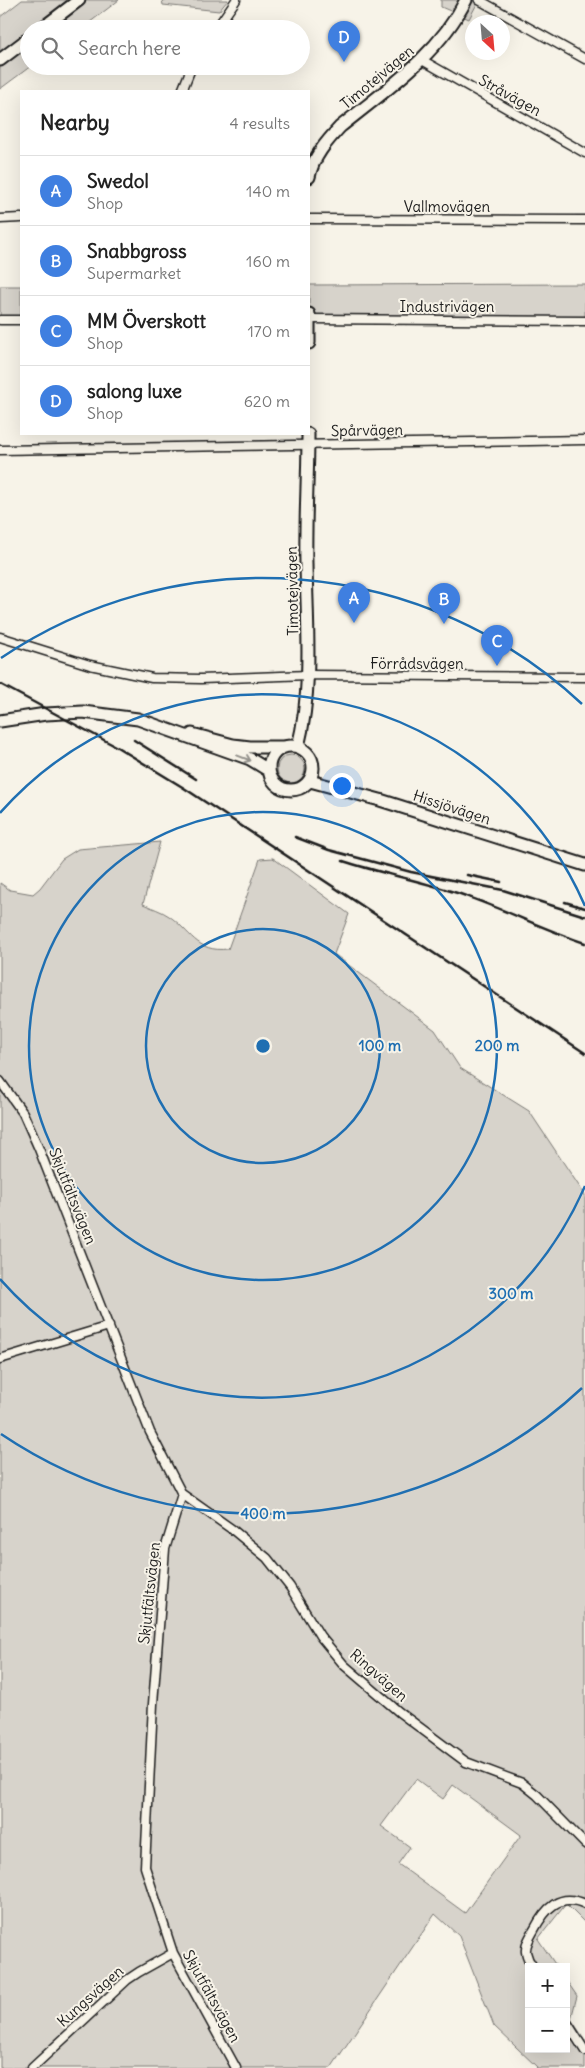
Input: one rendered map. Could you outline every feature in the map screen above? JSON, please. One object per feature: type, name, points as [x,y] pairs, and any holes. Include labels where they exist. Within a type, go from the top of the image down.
[{"type":"main road","points":[[53,20],[79,0]]},
{"type":"main road","name":"Timotejvägen","points":[[310,175],[320,150],[340,127],[422,60],[453,25],[466,0]]},
{"type":"main road","points":[[0,60],[20,45]]},
{"type":"main road","name":"Timotejvägen","points":[[298,747],[308,675],[306,562],[308,439]]},
{"type":"main road","points":[[0,721],[46,714],[84,712],[138,719],[250,759],[268,770],[274,782],[286,790],[299,789],[310,780],[313,768],[312,762],[308,754],[298,747],[234,745],[166,728]]},
{"type":"main road","points":[[268,770],[274,754],[283,747]]},
{"type":"main road","name":"Hissjövägen","points":[[310,780],[389,802],[585,865]]},
{"type":"street","points":[[479,0],[585,59]]},
{"type":"street","points":[[222,20],[233,2]]},
{"type":"street","name":"Stråvägen","points":[[422,60],[585,153]]},
{"type":"street","points":[[182,90],[188,75]]},
{"type":"street","points":[[0,219],[20,218]]},
{"type":"street","name":"Vallmovägen","points":[[310,219],[585,220]]},
{"type":"street","name":"Industrivägen","points":[[310,319],[585,321]]},
{"type":"street","points":[[0,320],[20,320]]},
{"type":"street","name":"Spårvägen","points":[[0,450],[308,439],[585,440]]},
{"type":"street","points":[[0,636],[90,665],[144,677],[201,680],[308,675]]},
{"type":"street","name":"Förrådsvägen","points":[[308,675],[585,678]]},
{"type":"street","name":"Skjutfältsvägen","points":[[0,1081],[13,1097],[32,1132],[150,1432],[182,1494],[165,1550],[153,1704],[145,1867],[173,1954],[236,2068]]},
{"type":"street","points":[[0,1359],[109,1326]]},
{"type":"street","name":"Ringvägen","points":[[182,1494],[233,1530],[266,1558],[290,1587],[320,1636],[344,1665],[399,1712],[466,1762],[505,1775],[522,1783],[544,1802],[585,1844]]},
{"type":"street","points":[[531,1963],[526,1952],[527,1943],[537,1924],[550,1906],[561,1901],[575,1900],[585,1904]]},
{"type":"street","name":"Kungsvägen","points":[[32,2068],[127,1980],[138,1972],[173,1954]]},
{"type":"street","points":[[570,2027],[585,2051]]},
{"type":"shaded area","points":[[22,0],[119,0],[93,20],[20,20],[20,74],[0,89],[0,17]]},
{"type":"shaded area","points":[[162,0],[228,0],[219,11],[163,5]]},
{"type":"shaded area","points":[[441,0],[479,0],[471,15],[465,15],[465,17],[441,7]]},
{"type":"shaded area","points":[[585,284],[585,321],[310,319],[310,285]]},
{"type":"shaded area","points":[[0,286],[20,286],[20,320],[0,320]]},
{"type":"shaded area","points":[[291,755],[301,759],[305,769],[301,779],[291,783],[281,779],[277,769],[281,759]]},
{"type":"shaded area","points":[[160,842],[143,904],[169,916],[195,940],[208,948],[228,949],[260,859],[273,858],[349,914],[334,954],[435,1030],[460,1068],[529,1111],[585,1195],[585,1923],[566,1904],[538,1939],[554,1963],[525,1963],[525,2053],[570,2053],[570,1986],[577,1996],[571,2019],[585,2040],[585,2068],[536,2068],[494,2026],[459,1936],[435,1914],[331,2068],[0,2068],[0,883],[10,890],[33,894],[40,888],[62,859],[78,849]],"holes":[[[416,1779],[443,1799],[453,1785],[521,1835],[465,1913],[398,1864],[410,1847],[381,1826]]]},
{"type":"railway","points":[[0,684],[117,747],[184,788],[585,1053]]},
{"type":"railway","points":[[134,740],[196,779]]},
{"type":"railway","points":[[295,837],[329,850],[411,872],[503,890],[585,916]]},
{"type":"railway","points":[[343,861],[454,892],[585,943]]},
{"type":"railway","points":[[467,875],[501,882]]},
{"type":"railway","points":[[565,902],[585,908]]},
{"type":"place","name":"salong luxe","points":[[344,62]]},
{"type":"place","name":"Swedol","points":[[354,623]]},
{"type":"place","name":"Snabbgross","points":[[444,624]]},
{"type":"place","name":"MM Överskott","points":[[497,666]]}]
